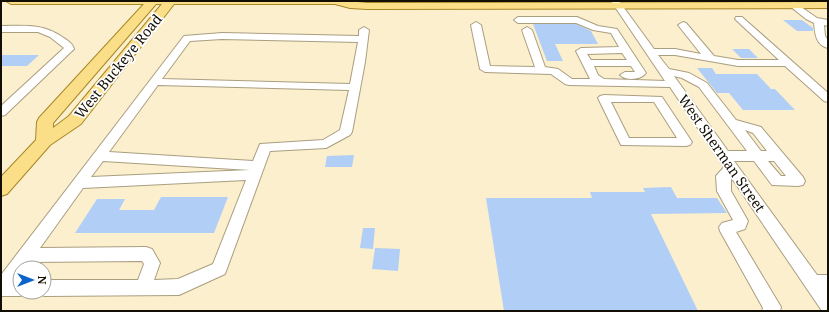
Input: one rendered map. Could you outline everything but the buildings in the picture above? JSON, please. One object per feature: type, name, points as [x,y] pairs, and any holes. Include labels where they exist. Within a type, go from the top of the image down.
[{"type":"main road","points":[[11,1],[150,4],[335,1],[350,3],[828,5]]},
{"type":"main road","points":[[168,4],[337,9],[350,3]]},
{"type":"main road","points":[[1,9],[150,4]]},
{"type":"main road","name":"West Buckeye Road","points":[[44,141],[45,122],[150,4]]},
{"type":"main road","name":"West Buckeye Road","points":[[1,189],[44,141],[75,120],[168,4]]},
{"type":"street","name":"West Sherman Street","points":[[617,3],[732,167],[820,282],[828,305]]},
{"type":"street","points":[[794,5],[824,23],[820,36],[828,45]]},
{"type":"street","points":[[739,19],[828,99]]},
{"type":"street","points":[[476,25],[485,69],[554,71],[569,82],[641,74],[614,31],[596,28],[577,20],[518,20]]},
{"type":"street","points":[[683,25],[711,59]]},
{"type":"street","points":[[1,29],[40,30],[53,36],[69,47],[69,49],[1,112]]},
{"type":"street","points":[[527,30],[541,70]]},
{"type":"street","points":[[1,288],[187,38],[222,36],[363,34],[346,132],[326,144],[265,147],[219,269],[179,287],[52,288]]},
{"type":"street","points":[[625,50],[581,50],[586,63],[597,79],[622,83],[673,84]]},
{"type":"street","points":[[651,52],[675,52],[738,63],[788,63]]},
{"type":"street","points":[[586,63],[634,63]]},
{"type":"street","points":[[665,72],[678,73],[699,82],[733,123],[777,181],[798,181],[757,130],[733,123]]},
{"type":"street","points":[[154,82],[355,87]]},
{"type":"street","points":[[622,83],[631,99]]},
{"type":"street","points":[[604,98],[631,99],[658,99],[686,142],[626,142],[604,98]]},
{"type":"street","points":[[99,156],[256,170]]},
{"type":"street","points":[[724,156],[778,156]]},
{"type":"street","points":[[732,167],[723,176],[724,191],[741,222],[740,225],[727,227],[728,231],[772,307],[770,311]]},
{"type":"street","points":[[79,183],[256,170]]},
{"type":"street","points":[[25,255],[118,253],[146,254],[152,263],[143,288]]},
{"type":"street","points":[[1,288],[12,288]]}]
